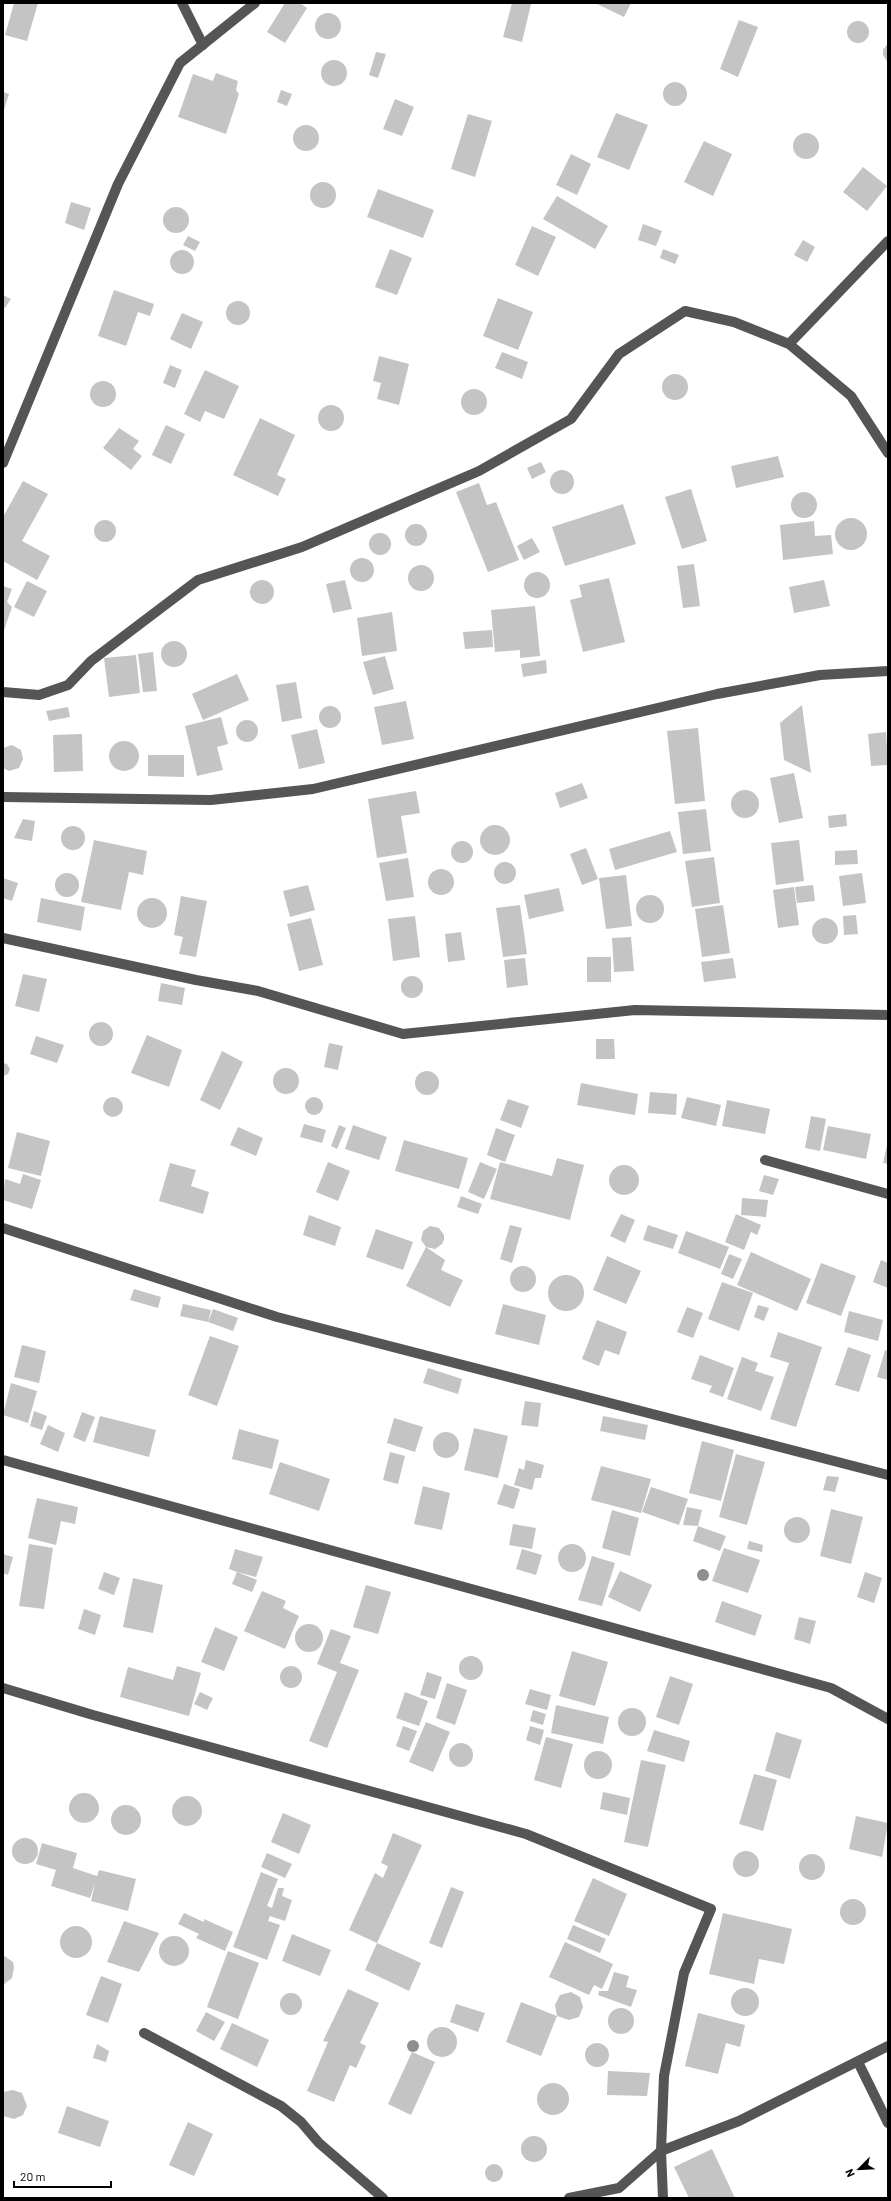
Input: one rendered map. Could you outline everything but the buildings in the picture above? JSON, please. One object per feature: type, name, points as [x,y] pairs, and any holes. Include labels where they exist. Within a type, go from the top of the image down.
[{"type":"street","points":[[182,3],[203,45]]},
{"type":"street","points":[[3,463],[118,184],[180,63],[255,3]]},
{"type":"street","points":[[790,344],[888,241]]},
{"type":"street","points":[[3,692],[39,695],[68,685],[91,661],[198,580],[302,547],[479,471],[571,419],[619,354],[685,311],[734,322],[790,344],[851,396],[888,453]]},
{"type":"street","points":[[3,796],[211,800],[313,788],[717,694],[820,675],[888,671]]},
{"type":"street","points":[[3,938],[196,980],[258,991],[403,1034],[635,1010],[888,1015]]},
{"type":"street","points":[[765,1160],[888,1194]]},
{"type":"street","points":[[3,1228],[277,1317],[888,1475]]},
{"type":"street","points":[[3,1460],[831,1688],[888,1720]]},
{"type":"street","points":[[3,1688],[526,1834],[711,1909],[684,1973],[664,2076],[661,2151],[663,2198]]},
{"type":"street","points":[[144,2033],[281,2106],[301,2122],[318,2144],[383,2198]]},
{"type":"street","points":[[569,2198],[619,2188],[661,2151],[739,2121],[888,2046]]},
{"type":"street","points":[[858,2062],[888,2123]]}]
